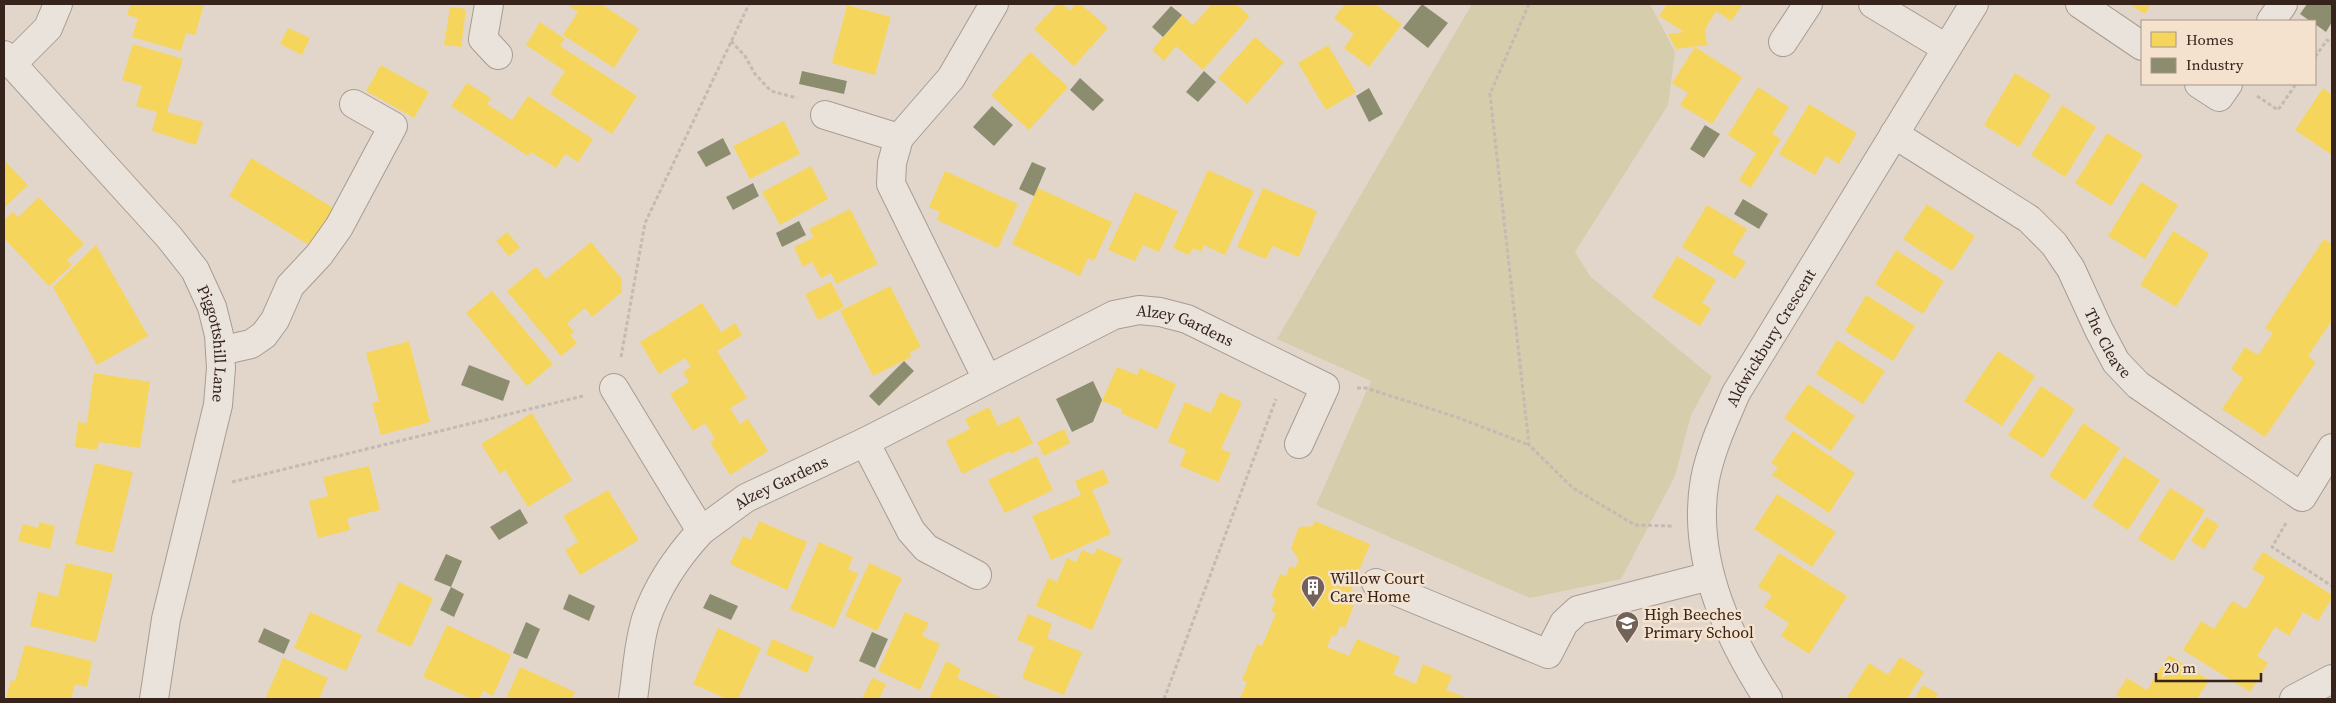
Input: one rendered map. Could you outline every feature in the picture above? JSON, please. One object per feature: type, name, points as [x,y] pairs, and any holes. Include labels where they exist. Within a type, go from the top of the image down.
[{"type":"street","points":[[8,59],[48,28],[58,4]]},
{"type":"street","points":[[489,4],[483,39],[498,55]]},
{"type":"street","points":[[988,379],[891,184],[892,163],[899,138],[951,78],[994,4]]},
{"type":"street","points":[[1783,42],[1808,4]]},
{"type":"street","points":[[1873,4],[1946,48]]},
{"type":"street","name":"Aldwickbury Crescent","points":[[1768,699],[1727,624],[1710,576],[1702,527],[1705,480],[1717,438],[1736,393],[1974,4]]},
{"type":"street","points":[[2080,4],[2141,45]]},
{"type":"street","points":[[2272,20],[2283,4]]},
{"type":"street","name":"Piggottshill Lane","points":[[8,59],[169,237],[195,270],[212,306],[219,335],[222,368],[218,405],[195,490],[166,619],[154,699]]},
{"type":"street","points":[[220,351],[252,344],[264,335],[275,320],[290,286],[319,255],[339,227],[393,126],[354,104]]},
{"type":"street","points":[[825,115],[899,138]]},
{"type":"street","name":"The Cleave","points":[[1894,134],[2029,219],[2054,244],[2071,269],[2116,362],[2138,385],[2302,497]]},
{"type":"street","name":"Alzey Gardens","points":[[633,699],[646,620],[649,612],[660,586],[678,556],[701,530],[746,498],[865,442],[1114,315],[1139,310],[1160,312],[1187,319],[1286,370],[1325,387]]},
{"type":"street","points":[[1300,444],[1325,387]]},
{"type":"street","points":[[614,388],[701,530]]},
{"type":"street","points":[[865,442],[911,531],[926,548],[977,575]]},
{"type":"street","points":[[2302,497],[2332,448]]},
{"type":"street","points":[[1376,583],[1548,654],[1564,624],[1578,610],[1710,576]]},
{"type":"street","points":[[2294,699],[2332,679]]},
{"type":"path","points":[[195,490],[614,388],[645,223],[749,4]]},
{"type":"path","points":[[1528,445],[1490,94],[1529,4]]},
{"type":"path","points":[[2316,56],[2327,40],[2332,44]]},
{"type":"path","points":[[731,41],[745,56],[755,74],[771,91],[818,102],[825,115]]},
{"type":"path","points":[[2215,88],[2255,95],[2278,110],[2295,85]]},
{"type":"path","points":[[1164,699],[1286,370]]},
{"type":"path","points":[[1325,387],[1366,388],[1459,418],[1528,445],[1573,488],[1635,525],[1702,527]]},
{"type":"path","points":[[2302,497],[2272,546],[2332,586]]},
{"type":"shaded area","points":[[1472,4],[1650,4],[1675,52],[1668,105],[1575,252],[1590,276],[1712,377],[1691,415],[1675,476],[1621,579],[1530,598],[1316,505],[1371,381],[1277,339]]},
{"type":"building: Homes","points":[[131,4],[204,4],[195,35],[186,33],[181,51],[132,37],[138,18],[127,15]]},
{"type":"building: Homes","points":[[566,4],[601,4],[639,29],[614,68],[563,35],[578,12]]},
{"type":"building: Homes","points":[[1057,4],[1062,4],[1070,11],[1076,4],[1081,4],[1108,28],[1074,66],[1034,29]]},
{"type":"building: Homes","points":[[1212,4],[1236,4],[1250,16],[1203,70],[1176,46],[1164,61],[1152,50],[1182,15],[1193,25]]},
{"type":"building: Homes","points":[[1345,4],[1375,4],[1402,24],[1369,67],[1344,48],[1354,34],[1334,18]]},
{"type":"building: Homes","points":[[1667,4],[1743,4],[1731,21],[1716,11],[1705,29],[1707,45],[1676,49],[1668,34],[1684,32],[1659,16]]},
{"type":"building: Homes","points":[[2129,4],[2151,4],[2145,14]]},
{"type":"building: Homes","points":[[847,5],[891,17],[875,75],[832,63]]},
{"type":"building: Homes","points":[[450,7],[466,9],[461,47],[444,45]]},
{"type":"building: Homes","points":[[540,22],[565,39],[560,46],[637,96],[612,134],[550,94],[565,71],[526,45]]},
{"type":"building: Homes","points":[[288,28],[310,38],[302,55],[280,44]]},
{"type":"building: Homes","points":[[1255,37],[1284,62],[1247,104],[1218,78]]},
{"type":"building: Homes","points":[[133,44],[183,59],[167,112],[203,122],[196,145],[152,131],[157,112],[136,106],[142,86],[122,80]]},
{"type":"building: Homes","points":[[1328,45],[1356,92],[1326,110],[1298,63]]},
{"type":"building: Homes","points":[[1695,47],[1742,77],[1712,124],[1680,105],[1688,93],[1672,83]]},
{"type":"building: Homes","points":[[1030,52],[1068,87],[1029,130],[991,95]]},
{"type":"building: Homes","points":[[381,65],[429,92],[414,118],[366,91]]},
{"type":"building: Homes","points":[[2015,73],[2051,95],[2019,147],[1984,125]]},
{"type":"building: Homes","points":[[467,83],[491,98],[487,104],[512,120],[528,96],[593,139],[578,162],[565,154],[556,168],[531,152],[528,156],[451,106]]},
{"type":"building: Homes","points":[[1758,87],[1789,107],[1772,134],[1781,139],[1751,188],[1739,180],[1756,153],[1728,135]]},
{"type":"building: Homes","points":[[2323,88],[2332,95],[2332,155],[2295,130]]},
{"type":"building: Homes","points":[[1809,104],[1857,133],[1839,164],[1826,156],[1815,175],[1779,154]]},
{"type":"building: Homes","points":[[2062,105],[2096,127],[2065,177],[2031,155]]},
{"type":"building: Homes","points":[[784,121],[800,154],[750,179],[733,146]]},
{"type":"building: Homes","points":[[2107,133],[2143,155],[2111,206],[2075,183]]},
{"type":"building: Homes","points":[[251,158],[340,212],[317,250],[229,196]]},
{"type":"building: Homes","points":[[4,160],[28,185],[4,208]]},
{"type":"building: Homes","points":[[811,166],[828,199],[780,225],[762,192]]},
{"type":"building: Homes","points":[[1208,170],[1254,191],[1225,255],[1204,245],[1201,252],[1193,248],[1189,255],[1173,248]]},
{"type":"building: Homes","points":[[945,171],[1018,204],[998,248],[937,220],[940,212],[929,207]]},
{"type":"building: Homes","points":[[2141,182],[2178,205],[2145,259],[2108,236]]},
{"type":"building: Homes","points":[[1038,188],[1112,222],[1094,261],[1088,258],[1080,276],[1012,244]]},
{"type":"building: Homes","points":[[1263,188],[1317,211],[1299,257],[1272,246],[1266,259],[1237,247]]},
{"type":"building: Homes","points":[[1135,192],[1178,211],[1159,252],[1143,245],[1135,261],[1108,250]]},
{"type":"building: Homes","points":[[39,197],[84,244],[67,260],[72,265],[49,286],[4,238],[4,220],[13,212],[18,217]]},
{"type":"building: Homes","points":[[1927,204],[1975,236],[1952,271],[1903,239]]},
{"type":"building: Homes","points":[[1707,205],[1747,229],[1732,253],[1746,262],[1735,279],[1682,247]]},
{"type":"building: Homes","points":[[850,209],[878,264],[836,284],[831,273],[821,278],[812,262],[803,267],[794,247],[814,237],[809,229]]},
{"type":"building: Homes","points":[[2173,231],[2209,253],[2176,307],[2140,285]]},
{"type":"building: Homes","points":[[507,232],[520,247],[509,256],[496,241]]},
{"type":"building: Homes","points":[[2324,239],[2332,244],[2332,320],[2308,356],[2316,362],[2265,437],[2222,409],[2243,378],[2231,369],[2245,347],[2258,355],[2273,333],[2265,328]]},
{"type":"building: Homes","points":[[591,242],[621,278],[622,292],[592,317],[585,308],[567,323],[574,332],[570,335],[577,343],[561,356],[507,291],[536,267],[546,279]]},
{"type":"building: Homes","points":[[96,245],[148,336],[97,365],[53,287]]},
{"type":"building: Homes","points":[[1896,250],[1944,281],[1923,314],[1875,284]]},
{"type":"building: Homes","points":[[1677,256],[1716,280],[1702,303],[1711,308],[1700,326],[1652,297]]},
{"type":"building: Homes","points":[[831,282],[844,307],[818,320],[805,294]]},
{"type":"building: Homes","points":[[890,286],[921,347],[910,352],[911,357],[873,376],[840,311]]},
{"type":"building: Homes","points":[[492,291],[553,364],[527,386],[466,313]]},
{"type":"building: Homes","points":[[1866,295],[1915,326],[1893,361],[1845,331]]},
{"type":"building: Homes","points":[[702,303],[721,332],[735,323],[742,335],[717,351],[747,398],[730,408],[740,424],[748,419],[768,451],[730,475],[710,442],[715,439],[705,423],[693,431],[670,394],[689,382],[683,372],[691,367],[685,358],[659,374],[640,342]]},
{"type":"building: Homes","points":[[1837,340],[1885,371],[1863,404],[1816,374]]},
{"type":"building: Homes","points":[[409,341],[430,422],[381,435],[372,403],[379,401],[366,353]]},
{"type":"building: Homes","points":[[1998,351],[2035,376],[2002,426],[1964,401]]},
{"type":"building: Homes","points":[[1117,367],[1137,375],[1140,368],[1176,384],[1157,429],[1121,413],[1122,409],[1102,401]]},
{"type":"building: Homes","points":[[94,373],[150,382],[140,448],[99,442],[97,450],[75,447],[78,422],[87,423]]},
{"type":"building: Homes","points":[[1808,384],[1855,416],[1831,451],[1784,418]]},
{"type":"building: Homes","points":[[2041,386],[2075,409],[2043,458],[2008,435]]},
{"type":"building: Homes","points":[[1220,392],[1242,402],[1221,449],[1231,453],[1218,482],[1180,466],[1186,450],[1168,442],[1185,402],[1211,413]]},
{"type":"building: Homes","points":[[989,407],[998,426],[1019,416],[1033,443],[1011,454],[1010,451],[962,474],[946,441],[970,429],[965,419]]},
{"type":"building: Homes","points":[[532,413],[572,480],[528,507],[505,470],[500,474],[481,444]]},
{"type":"building: Homes","points":[[2083,423],[2120,448],[2085,500],[2049,476]]},
{"type":"building: Homes","points":[[1064,429],[1070,443],[1044,456],[1037,442]]},
{"type":"building: Homes","points":[[1793,431],[1855,473],[1829,513],[1772,475],[1778,467],[1771,463]]},
{"type":"building: Homes","points":[[1037,456],[1053,490],[1005,513],[988,480]]},
{"type":"building: Homes","points":[[2124,456],[2160,480],[2128,530],[2092,506]]},
{"type":"building: Homes","points":[[95,463],[133,472],[113,553],[75,544]]},
{"type":"building: Homes","points":[[369,466],[380,510],[347,518],[350,530],[318,538],[309,501],[328,496],[323,477]]},
{"type":"building: Homes","points":[[1103,469],[1109,483],[1092,490],[1111,534],[1051,560],[1032,516],[1081,495],[1075,481]]},
{"type":"building: Homes","points":[[2170,488],[2205,510],[2173,561],[2138,539]]},
{"type":"building: Homes","points":[[608,490],[639,540],[580,575],[565,550],[578,542],[563,516]]},
{"type":"building: Homes","points":[[1777,494],[1836,532],[1812,567],[1754,529]]},
{"type":"building: Homes","points":[[2206,517],[2219,525],[2204,549],[2191,541]]},
{"type":"building: Homes","points":[[759,521],[807,542],[787,590],[730,564],[743,536],[751,540]]},
{"type":"building: Homes","name":"Willow Court Care Home","points":[[1315,521],[1370,544],[1351,590],[1354,591],[1349,604],[1354,605],[1345,628],[1340,626],[1336,636],[1332,635],[1327,647],[1349,656],[1357,639],[1400,657],[1393,674],[1416,684],[1423,664],[1452,676],[1446,690],[1469,699],[1240,699],[1247,682],[1242,680],[1257,644],[1262,646],[1276,613],[1271,611],[1276,599],[1271,597],[1280,574],[1286,576],[1290,566],[1295,568],[1299,560],[1291,548],[1299,527],[1313,526]]},
{"type":"building: Homes","points":[[39,522],[55,526],[50,549],[18,541],[23,524],[38,528]]},
{"type":"building: Homes","points":[[819,542],[853,557],[848,569],[858,574],[834,628],[790,609]]},
{"type":"building: Homes","points":[[1097,548],[1122,559],[1092,630],[1036,606],[1048,578],[1057,582],[1067,558],[1076,562],[1082,550],[1094,555]]},
{"type":"building: Homes","points":[[2263,552],[2332,595],[2332,598],[2318,621],[2303,612],[2289,636],[2275,627],[2257,656],[2268,663],[2250,692],[2183,650],[2201,621],[2214,629],[2232,601],[2246,609],[2265,577],[2252,569]]},
{"type":"building: Homes","points":[[1779,553],[1847,596],[1809,654],[1781,636],[1789,623],[1764,607],[1772,595],[1758,587]]},
{"type":"building: Homes","points":[[66,563],[113,574],[96,642],[30,626],[38,592],[58,597]]},
{"type":"building: Homes","points":[[869,563],[902,578],[877,631],[845,616]]},
{"type":"building: Homes","points":[[399,582],[433,598],[411,647],[376,631]]},
{"type":"building: Homes","points":[[310,612],[362,635],[346,671],[294,648]]},
{"type":"building: Homes","points":[[905,612],[929,623],[922,636],[940,644],[920,690],[878,671]]},
{"type":"building: Homes","points":[[1028,614],[1052,624],[1047,638],[1082,652],[1064,695],[1022,678],[1034,647],[1017,640]]},
{"type":"building: Homes","points":[[447,625],[511,655],[493,696],[483,691],[479,699],[472,699],[423,677]]},
{"type":"building: Homes","points":[[718,628],[761,648],[738,699],[727,699],[693,684]]},
{"type":"building: Homes","points":[[772,639],[814,657],[807,673],[766,654]]},
{"type":"building: Homes","points":[[25,645],[92,661],[87,687],[75,684],[71,699],[6,699],[11,680],[15,681]]},
{"type":"building: Homes","points":[[2169,655],[2209,680],[2197,699],[2123,699],[2116,695],[2127,678],[2147,690]]},
{"type":"building: Homes","points":[[1900,657],[1924,672],[1907,699],[1846,699],[1869,663],[1888,675]]},
{"type":"building: Homes","points":[[283,658],[328,678],[319,699],[265,699]]},
{"type":"building: Homes","points":[[946,661],[961,669],[957,678],[1002,698],[929,699]]},
{"type":"building: Homes","points":[[520,667],[575,692],[572,699],[506,699]]},
{"type":"building: Homes","points":[[872,678],[886,684],[879,699],[862,699]]},
{"type":"building: Homes","points":[[1923,685],[1938,694],[1935,699],[1914,699]]},
{"type":"building: Industry","points":[[1422,4],[1448,23],[1428,48],[1403,28]]},
{"type":"building: Industry","points":[[2307,4],[2332,4],[2332,22],[2326,32],[2316,25],[2316,20],[2309,20],[2300,14]]},
{"type":"building: Industry","points":[[1171,6],[1182,15],[1163,37],[1152,27]]},
{"type":"building: Industry","points":[[802,71],[847,81],[844,94],[799,84]]},
{"type":"building: Industry","points":[[1204,71],[1216,82],[1198,102],[1186,92]]},
{"type":"building: Industry","points":[[1080,78],[1104,100],[1093,111],[1070,90]]},
{"type":"building: Industry","points":[[1369,88],[1383,114],[1369,122],[1356,96]]},
{"type":"building: Industry","points":[[992,106],[1013,125],[994,146],[973,127]]},
{"type":"building: Industry","points":[[1705,125],[1720,134],[1704,158],[1690,149]]},
{"type":"building: Industry","points":[[723,138],[731,154],[706,167],[697,152]]},
{"type":"building: Industry","points":[[1032,162],[1046,168],[1034,196],[1019,189]]},
{"type":"building: Industry","points":[[753,183],[759,196],[733,210],[726,197]]},
{"type":"building: Industry","points":[[1743,199],[1768,214],[1759,229],[1734,214]]},
{"type":"building: Industry","points":[[799,221],[806,235],[782,247],[776,233]]},
{"type":"building: Industry","points":[[904,361],[914,371],[879,406],[869,396]]},
{"type":"building: Industry","points":[[469,365],[510,381],[503,401],[461,385]]},
{"type":"building: Industry","points":[[1093,381],[1102,400],[1093,422],[1072,432],[1056,399]]},
{"type":"building: Industry","points":[[520,509],[528,523],[499,540],[490,527]]},
{"type":"building: Industry","points":[[446,554],[462,561],[451,587],[434,580]]},
{"type":"building: Industry","points":[[451,587],[464,594],[454,617],[440,610]]},
{"type":"building: Industry","points":[[569,594],[595,606],[589,621],[563,609]]},
{"type":"building: Industry","points":[[710,594],[738,606],[731,620],[703,608]]},
{"type":"building: Industry","points":[[526,622],[540,629],[527,659],[513,653]]},
{"type":"building: Industry","points":[[264,628],[290,640],[284,654],[258,642]]},
{"type":"building: Industry","points":[[872,632],[888,639],[875,668],[859,661]]},
{"type":"place","name":"Willow Court Care Home","points":[[1313,608]]},
{"type":"place","name":"High Beeches Primary School","points":[[1627,644]]}]
